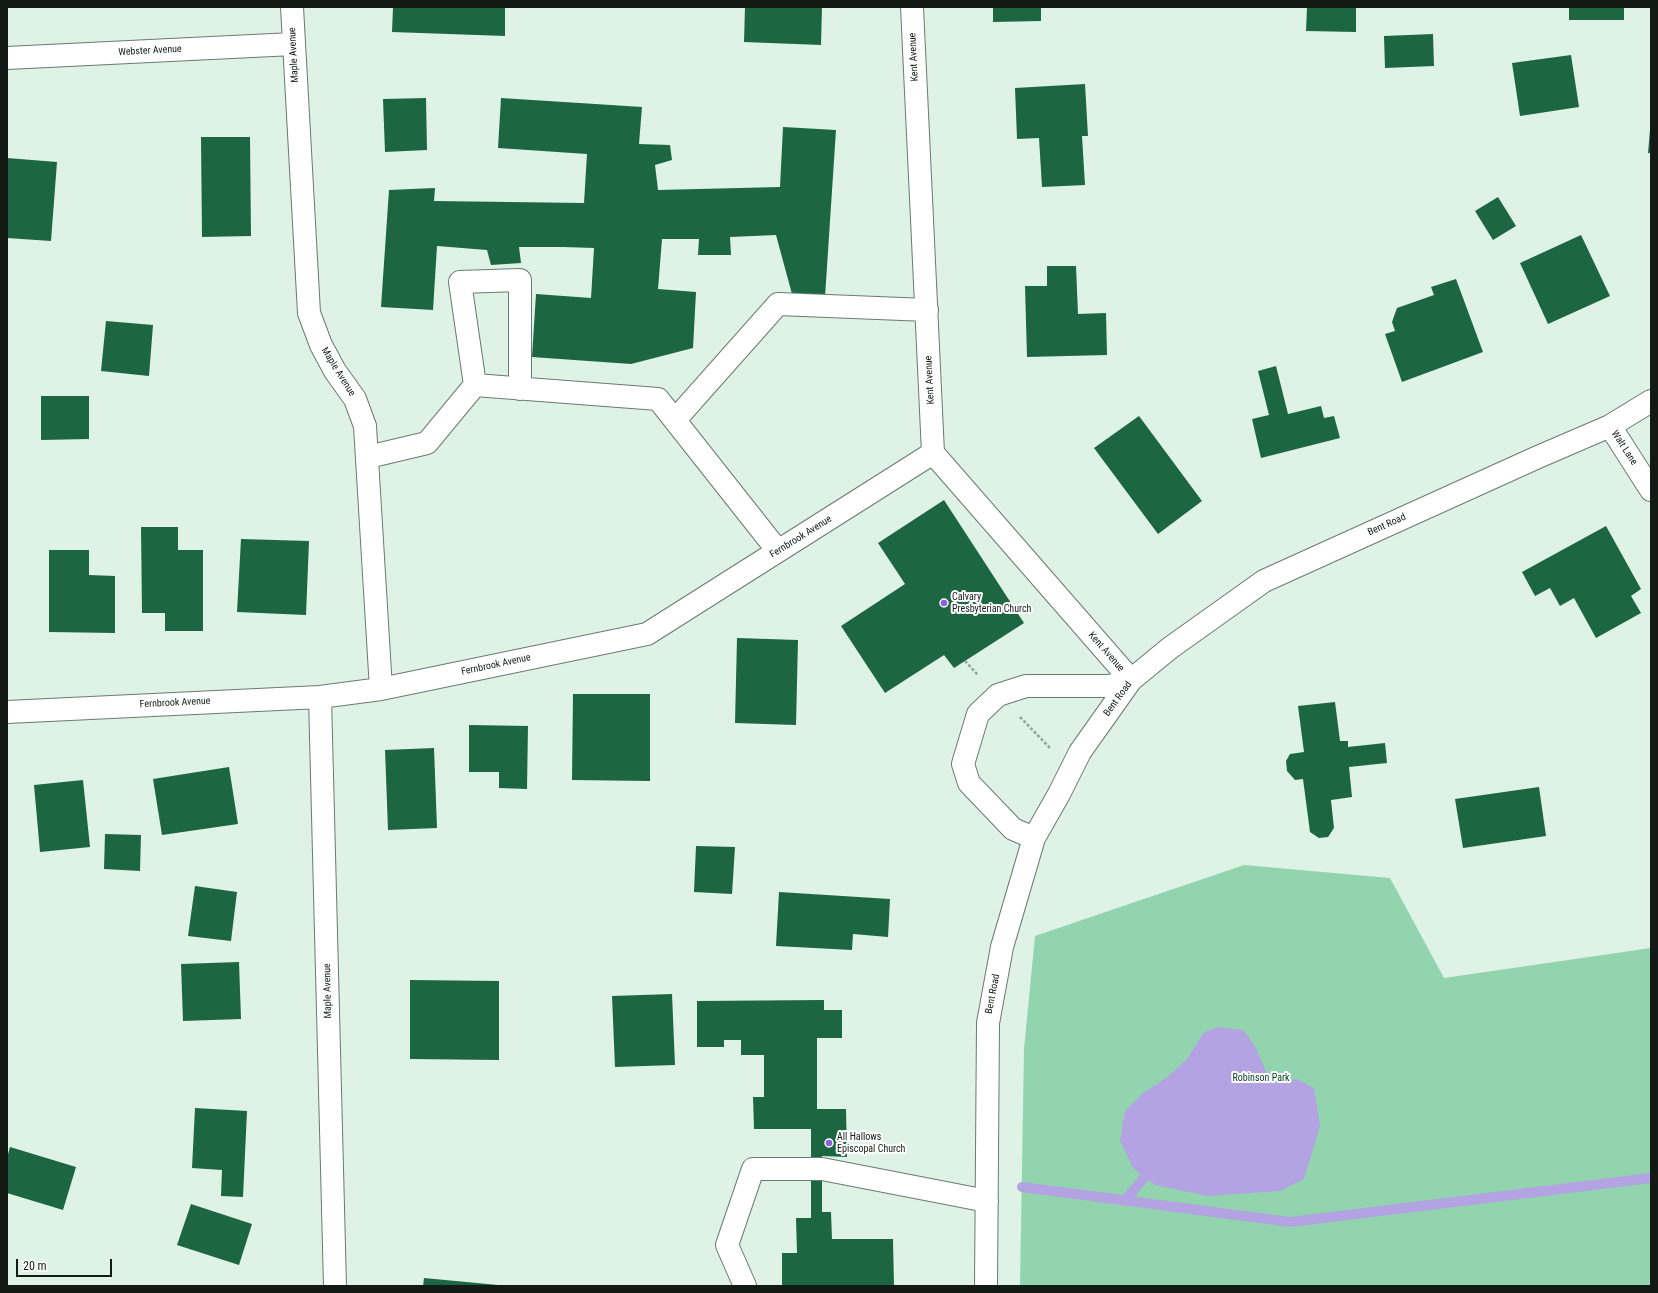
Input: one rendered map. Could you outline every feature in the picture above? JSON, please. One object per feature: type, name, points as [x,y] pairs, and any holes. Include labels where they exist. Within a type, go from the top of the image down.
[{"type":"street","name":"Maple Avenue","points":[[292,7],[309,313],[321,345],[335,371],[355,399],[365,426],[382,689]]},
{"type":"street","name":"Kent Avenue","points":[[912,7],[933,453],[1131,680]]},
{"type":"street","name":"Webster Avenue","points":[[7,58],[293,44]]},
{"type":"street","points":[[368,457],[427,443],[475,385],[460,282],[520,280],[520,389]]},
{"type":"street","points":[[675,420],[778,304],[927,310]]},
{"type":"street","points":[[475,385],[658,399],[778,551]]},
{"type":"street","name":"Bent Road","points":[[986,1286],[988,1023],[1002,947],[1034,838],[1059,794],[1080,752],[1131,680],[1170,648],[1264,581],[1610,426],[1651,401]]},
{"type":"street","name":"Walt Lane","points":[[1610,426],[1651,490]]},
{"type":"street","name":"Fernbrook Avenue","points":[[7,712],[320,696],[382,689],[647,634],[933,453]]},
{"type":"street","points":[[1034,838],[1013,829],[969,783],[963,764],[978,714],[998,695],[1026,686],[1109,686],[1131,680]]},
{"type":"street","name":"Maple Avenue","points":[[320,696],[335,1286]]},
{"type":"street","points":[[745,1286],[727,1245],[753,1169],[817,1169],[987,1201]]},
{"type":"green space","name":"Robinson Park","points":[[1244,865],[1390,878],[1444,978],[1651,948],[1651,1286],[1020,1286],[1024,1049],[1035,936]]},
{"type":"shaded area","points":[[1218,1027],[1243,1030],[1255,1046],[1271,1083],[1297,1079],[1314,1088],[1320,1126],[1304,1179],[1280,1191],[1208,1196],[1155,1185],[1133,1168],[1120,1140],[1125,1111],[1143,1093],[1166,1078],[1187,1059],[1204,1032]]},
{"type":"building","points":[[393,7],[505,7],[505,36],[392,32]]},
{"type":"building","points":[[745,7],[822,7],[821,45],[744,42]]},
{"type":"building","points":[[993,7],[1041,7],[1041,21],[993,22]]},
{"type":"building","points":[[1307,7],[1356,7],[1356,32],[1306,31]]},
{"type":"building","points":[[1569,7],[1624,7],[1624,20],[1569,20]]},
{"type":"building","points":[[1433,34],[1434,66],[1385,68],[1384,36]]},
{"type":"building","points":[[1571,55],[1579,107],[1520,116],[1512,63]]},
{"type":"building","points":[[1085,84],[1088,136],[1082,136],[1085,185],[1042,187],[1039,138],[1017,139],[1015,88]]},
{"type":"building","points":[[426,98],[427,150],[385,152],[383,99]]},
{"type":"building","points":[[501,98],[642,107],[639,144],[670,145],[672,160],[655,165],[658,190],[780,187],[783,127],[836,130],[825,297],[792,294],[776,235],[730,237],[731,255],[698,255],[699,239],[662,239],[658,289],[696,292],[693,348],[631,364],[532,357],[536,294],[591,298],[594,248],[519,247],[521,263],[491,265],[487,250],[437,246],[433,310],[381,307],[389,190],[435,188],[434,201],[584,203],[587,154],[498,148]]},
{"type":"building","points":[[1650,130],[1651,153],[1648,153]]},
{"type":"building","points":[[201,137],[250,137],[251,236],[202,237]]},
{"type":"building","points":[[7,158],[57,162],[51,241],[7,238]]},
{"type":"building","points":[[1498,197],[1516,226],[1493,240],[1475,211]]},
{"type":"building","points":[[1581,235],[1610,296],[1548,324],[1520,263]]},
{"type":"building","points":[[1047,266],[1076,266],[1078,314],[1106,313],[1107,355],[1027,357],[1025,286],[1047,286]]},
{"type":"building","points":[[1456,279],[1483,352],[1402,382],[1385,334],[1395,331],[1392,322],[1397,308],[1434,295],[1431,287]]},
{"type":"building","points":[[106,321],[153,325],[149,376],[101,371]]},
{"type":"building","points":[[1276,366],[1288,414],[1321,406],[1324,418],[1334,416],[1340,438],[1261,458],[1252,419],[1269,415],[1258,371]]},
{"type":"building","points":[[41,396],[89,396],[89,439],[41,440]]},
{"type":"building","points":[[1139,416],[1202,501],[1158,534],[1094,448]]},
{"type":"building","name":"Calvary Presbyterian Church","points":[[944,500],[1024,623],[954,668],[944,655],[885,693],[841,626],[905,584],[878,543]]},
{"type":"building","points":[[1606,526],[1641,589],[1631,596],[1641,613],[1596,638],[1574,598],[1560,606],[1550,588],[1535,596],[1522,572]]},
{"type":"building","points":[[141,527],[178,527],[178,550],[203,550],[203,631],[165,631],[165,613],[142,613]]},
{"type":"building","points":[[241,539],[309,541],[306,615],[237,612]]},
{"type":"building","points":[[49,550],[89,550],[89,575],[115,576],[115,633],[49,632]]},
{"type":"building","points":[[737,638],[798,640],[796,725],[735,723]]},
{"type":"building","points":[[573,694],[650,694],[650,781],[572,780]]},
{"type":"building","points":[[1335,702],[1340,741],[1348,741],[1348,747],[1385,743],[1387,763],[1349,767],[1352,797],[1331,800],[1334,828],[1328,837],[1319,838],[1310,832],[1303,779],[1295,780],[1287,771],[1286,761],[1290,754],[1304,752],[1298,706]]},
{"type":"building","points":[[469,725],[528,726],[527,789],[499,788],[499,772],[469,772]]},
{"type":"building","points":[[434,748],[437,828],[388,830],[385,750]]},
{"type":"building","points":[[229,767],[238,824],[162,835],[153,779]]},
{"type":"building","points":[[83,780],[90,847],[40,852],[34,785]]},
{"type":"building","points":[[1539,787],[1546,836],[1463,848],[1455,799]]},
{"type":"building","points":[[105,834],[141,835],[140,871],[104,869]]},
{"type":"building","points":[[696,846],[735,847],[732,894],[694,892]]},
{"type":"building","points":[[195,886],[237,892],[231,941],[188,936]]},
{"type":"building","points":[[779,892],[890,899],[888,937],[853,934],[852,950],[776,946]]},
{"type":"building","points":[[239,962],[241,1019],[183,1021],[181,964]]},
{"type":"building","points":[[410,980],[499,981],[499,1060],[410,1059]]},
{"type":"building","points":[[672,994],[675,1065],[615,1067],[612,996]]},
{"type":"building","name":"All Hallows Episcopal Church","points":[[824,1000],[824,1010],[842,1010],[842,1038],[817,1038],[817,1109],[846,1109],[847,1157],[822,1156],[822,1212],[831,1212],[832,1239],[893,1239],[894,1286],[782,1285],[782,1253],[797,1253],[796,1218],[811,1218],[811,1129],[754,1129],[753,1097],[764,1097],[764,1055],[741,1055],[741,1040],[724,1040],[724,1047],[697,1047],[697,1001]]},
{"type":"building","points":[[195,1108],[247,1111],[243,1197],[221,1196],[222,1170],[192,1168]]},
{"type":"building","points":[[10,1147],[76,1167],[63,1210],[7,1193],[7,1158]]},
{"type":"building","points":[[191,1204],[252,1224],[239,1265],[177,1245]]},
{"type":"building","points":[[424,1278],[498,1285],[498,1286],[423,1286]]},
{"type":"waterway","points":[[1125,1200],[1145,1177]]},
{"type":"waterway","points":[[1022,1187],[1290,1222],[1651,1178]]},
{"type":"place","name":"Calvary Presbyterian Church","points":[[944,603]]},
{"type":"place","name":"All Hallows Episcopal Church","points":[[829,1143]]}]
